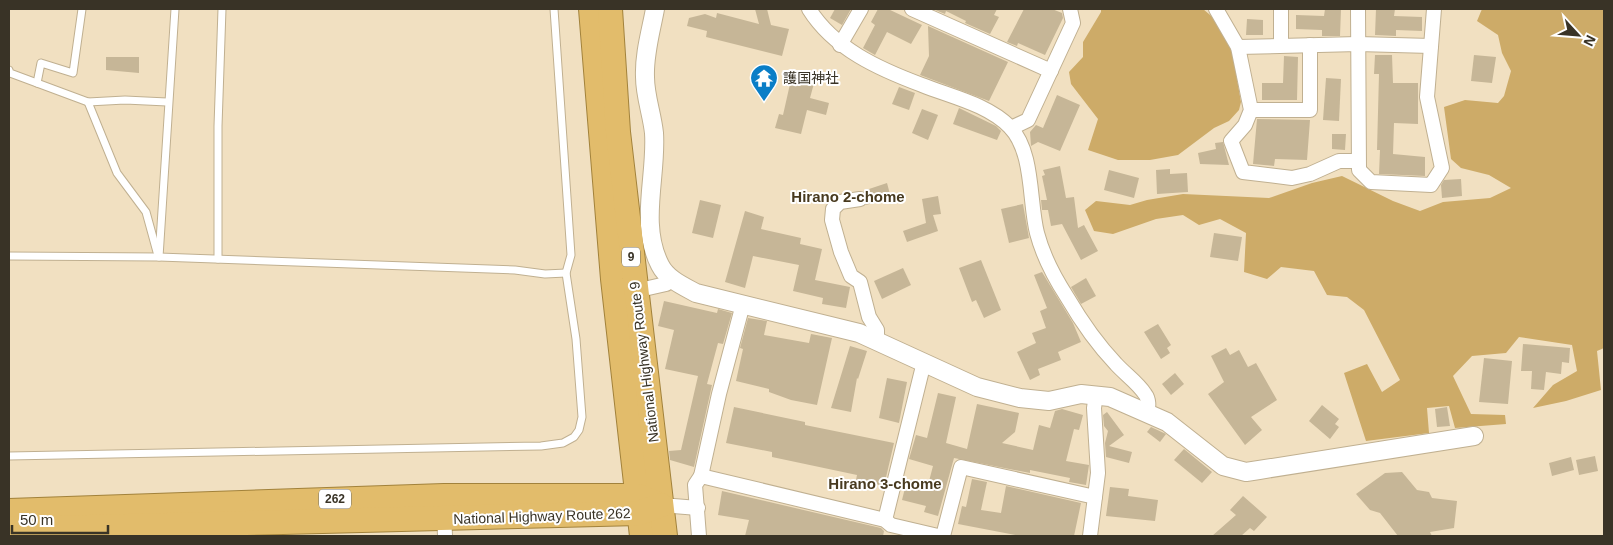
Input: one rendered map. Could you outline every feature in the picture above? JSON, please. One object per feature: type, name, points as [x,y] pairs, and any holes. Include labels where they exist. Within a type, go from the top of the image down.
[{"type":"highway","name":"National Highway Route 9","points":[[591,9],[613,280],[645,513],[665,536]]},
{"type":"highway","name":"National Highway Route 9","points":[[610,9],[618,132],[635,291],[645,513]]},
{"type":"highway","name":"National Highway Route 262","points":[[9,510],[444,517]]},
{"type":"highway","name":"National Highway Route 262","points":[[9,529],[645,513]]},
{"type":"street","points":[[656,9],[645,77],[654,134],[650,221],[654,248],[660,266],[672,280],[696,293],[859,332],[977,387],[1020,398],[1049,401],[1080,394],[1096,394],[1110,397],[1148,412],[1167,422],[1224,466],[1246,472],[1474,436]]},
{"type":"street","points":[[809,9],[815,20],[840,45],[853,54],[922,85],[990,111],[1011,128],[1020,145],[1028,169],[1036,230],[1043,253],[1077,315],[1097,343],[1146,395],[1148,412]]},
{"type":"street","points":[[840,45],[861,9]]},
{"type":"street","points":[[912,9],[1051,71]]},
{"type":"street","points":[[1011,128],[1028,120],[1073,23],[1070,9]]},
{"type":"street","points":[[1216,9],[1238,47],[1251,110],[1245,125],[1231,141],[1243,172],[1292,178],[1310,174],[1340,161],[1358,161]]},
{"type":"street","points":[[1281,9],[1281,45]]},
{"type":"street","points":[[1358,9],[1359,170],[1371,182],[1431,185],[1442,168],[1427,96],[1434,9]]},
{"type":"street","points":[[1238,47],[1358,44],[1430,46]]},
{"type":"street","points":[[1251,110],[1310,110],[1310,45]]},
{"type":"street","points":[[860,199],[840,202],[833,209],[832,220],[851,276],[860,282],[869,317],[876,330],[878,340]]},
{"type":"street","points":[[635,291],[666,284],[672,280]]},
{"type":"street","points":[[699,536],[696,485],[701,476],[743,304]]},
{"type":"street","points":[[885,520],[924,362]]},
{"type":"street","points":[[1090,536],[1098,465],[1094,408],[1096,394]]},
{"type":"street","points":[[943,536],[961,467],[1095,497]]},
{"type":"street","points":[[701,476],[885,520],[891,525],[938,536]]},
{"type":"street","points":[[645,513],[698,508]]},
{"type":"lane","points":[[36,83],[41,63],[73,73],[82,9]]},
{"type":"lane","points":[[159,256],[167,102],[175,9]]},
{"type":"lane","points":[[218,259],[218,126],[222,9]]},
{"type":"lane","points":[[9,456],[532,446],[563,443],[574,437],[579,430],[582,417],[576,339],[566,273],[571,255],[554,9]]},
{"type":"lane","points":[[9,70],[36,83],[88,102],[125,100],[167,102]]},
{"type":"lane","points":[[88,102],[117,173],[146,212],[159,256]]},
{"type":"lane","points":[[9,256],[159,256],[515,270],[545,274],[566,273]]},
{"type":"shaded area","points":[[1101,9],[1203,9],[1216,20],[1232,50],[1241,102],[1239,110],[1229,121],[1214,128],[1178,155],[1150,160],[1118,160],[1088,150],[1098,119],[1071,84],[1069,72],[1083,57],[1083,42]]},
{"type":"shaded area","points":[[1482,9],[1604,9],[1604,348],[1597,351],[1601,390],[1566,401],[1533,408],[1553,385],[1577,371],[1572,345],[1519,337],[1506,353],[1472,356],[1453,376],[1471,414],[1505,415],[1506,424],[1455,428],[1449,406],[1427,408],[1429,433],[1366,441],[1344,373],[1367,364],[1382,392],[1400,380],[1364,310],[1347,297],[1327,295],[1314,271],[1281,267],[1267,279],[1244,272],[1246,233],[1220,219],[1199,225],[1183,215],[1156,219],[1113,234],[1094,231],[1085,210],[1096,201],[1130,205],[1183,194],[1269,198],[1312,183],[1342,176],[1393,201],[1420,211],[1443,202],[1490,198],[1511,188],[1489,175],[1461,168],[1451,159],[1444,107],[1465,100],[1498,103],[1504,96],[1511,71],[1502,53],[1498,35],[1477,21]]},
{"type":"building","points":[[755,9],[767,9],[771,25],[789,29],[782,56],[706,37],[707,31],[687,26],[689,18],[705,14],[716,18],[717,13],[759,24]]},
{"type":"building","points":[[835,9],[851,9],[842,25],[830,18]]},
{"type":"building","points":[[878,9],[888,9],[922,25],[911,44],[887,32],[875,55],[863,48],[875,25],[871,22]]},
{"type":"building","points":[[933,9],[997,9],[994,15],[999,17],[990,34],[965,23],[966,21],[946,11],[945,14]]},
{"type":"building","points":[[1024,9],[1052,9],[1062,13],[1063,18],[1045,55],[1018,43],[1017,46],[1007,42]]},
{"type":"building","points":[[1325,9],[1341,9],[1340,36],[1322,36],[1322,30],[1296,29],[1296,15],[1324,16]]},
{"type":"building","points":[[1376,9],[1395,9],[1394,16],[1422,17],[1422,31],[1396,30],[1396,36],[1375,35]]},
{"type":"building","points":[[1247,19],[1263,20],[1263,35],[1246,35]]},
{"type":"building","points":[[928,26],[1008,62],[989,101],[920,75],[929,56]]},
{"type":"building","points":[[1375,55],[1392,55],[1393,83],[1418,83],[1418,124],[1394,123],[1393,154],[1425,157],[1425,176],[1379,174],[1380,150],[1377,150],[1379,74],[1374,74]]},
{"type":"building","points":[[1474,55],[1496,57],[1492,83],[1471,81]]},
{"type":"building","points":[[1284,56],[1298,57],[1297,100],[1262,100],[1262,83],[1283,83]]},
{"type":"building","points":[[106,57],[139,57],[139,73],[106,70]]},
{"type":"building","points":[[790,70],[816,76],[810,98],[829,103],[826,115],[807,110],[801,134],[775,128],[779,114],[783,115],[790,84],[787,83]]},
{"type":"building","points":[[1326,78],[1341,79],[1339,121],[1323,120]]},
{"type":"building","points":[[899,87],[915,93],[909,110],[892,104]]},
{"type":"building","points":[[1057,95],[1080,105],[1060,151],[1038,142],[1031,146],[1030,132],[1036,125],[1043,128]]},
{"type":"building","points":[[959,108],[996,126],[1001,131],[997,140],[953,124]]},
{"type":"building","points":[[922,109],[938,115],[928,140],[912,133]]},
{"type":"building","points":[[1257,119],[1310,120],[1307,160],[1275,159],[1274,166],[1253,164]]},
{"type":"building","points":[[1332,134],[1346,134],[1345,150],[1332,149]]},
{"type":"building","points":[[1223,142],[1229,165],[1200,164],[1198,153],[1216,149],[1215,143]]},
{"type":"building","points":[[1060,166],[1066,198],[1074,197],[1078,228],[1084,225],[1098,251],[1081,260],[1062,224],[1051,226],[1048,210],[1042,210],[1041,200],[1047,200],[1042,176],[1045,175],[1043,170]]},
{"type":"building","points":[[1170,169],[1170,174],[1187,173],[1188,192],[1157,194],[1156,170]]},
{"type":"building","points":[[1109,170],[1139,178],[1134,198],[1104,190]]},
{"type":"building","points":[[1461,179],[1462,196],[1442,198],[1441,185],[1444,180]]},
{"type":"building","points":[[887,183],[891,198],[866,205],[869,197],[863,191]]},
{"type":"building","points":[[938,196],[941,214],[933,215],[938,231],[907,242],[903,231],[926,223],[922,199]]},
{"type":"building","points":[[700,200],[721,205],[713,238],[692,233]]},
{"type":"building","points":[[1023,204],[1029,238],[1009,243],[1001,209]]},
{"type":"building","points":[[745,211],[764,217],[761,229],[801,238],[800,244],[822,249],[815,280],[850,287],[846,308],[822,304],[823,298],[793,291],[799,265],[753,256],[745,288],[725,282]]},
{"type":"building","points":[[1214,233],[1242,237],[1238,261],[1210,257]]},
{"type":"building","points":[[981,260],[1001,310],[984,318],[976,300],[972,302],[959,268]]},
{"type":"building","points":[[903,268],[911,285],[882,299],[874,281]]},
{"type":"building","points":[[1042,272],[1073,323],[1081,342],[1058,352],[1061,360],[1038,369],[1040,375],[1030,380],[1017,352],[1036,343],[1032,333],[1046,328],[1040,311],[1047,308],[1034,275]]},
{"type":"building","points":[[1086,278],[1096,296],[1081,304],[1071,287]]},
{"type":"building","points":[[664,301],[717,313],[718,309],[732,313],[723,344],[718,343],[707,384],[712,385],[694,467],[670,460],[669,451],[681,450],[698,376],[665,369],[674,330],[658,326]]},
{"type":"building","points":[[748,318],[767,321],[764,335],[809,343],[811,334],[832,338],[817,405],[791,400],[769,392],[769,389],[736,381],[743,349],[740,348]]},
{"type":"building","points":[[1158,324],[1171,345],[1167,348],[1170,353],[1161,359],[1144,332]]},
{"type":"building","points":[[1523,344],[1570,348],[1569,363],[1562,362],[1561,374],[1546,372],[1544,390],[1531,389],[1532,371],[1521,371]]},
{"type":"building","points":[[850,346],[867,351],[857,378],[851,412],[831,408]]},
{"type":"building","points":[[1226,348],[1230,355],[1239,350],[1248,367],[1256,363],[1277,400],[1251,417],[1262,430],[1245,445],[1208,394],[1224,382],[1211,356]]},
{"type":"building","points":[[1484,358],[1512,361],[1508,404],[1479,402]]},
{"type":"building","points":[[1175,373],[1184,384],[1171,395],[1162,384]]},
{"type":"building","points":[[887,378],[907,382],[899,423],[879,418]]},
{"type":"building","points":[[938,393],[956,397],[946,443],[967,449],[977,404],[1019,413],[1015,432],[1002,443],[1033,450],[1039,425],[1050,428],[1055,411],[1062,409],[1083,415],[1079,430],[1074,429],[1066,461],[1089,465],[1086,485],[1069,482],[1070,478],[1030,470],[1030,473],[954,458],[938,516],[924,512],[926,506],[902,500],[907,480],[928,485],[933,466],[909,459],[916,435],[927,438]]},
{"type":"building","points":[[1322,405],[1339,419],[1335,424],[1339,427],[1330,439],[1309,421]]},
{"type":"building","points":[[734,407],[805,422],[805,425],[894,443],[884,486],[856,480],[857,475],[772,457],[772,452],[726,443]]},
{"type":"building","points":[[1447,407],[1450,426],[1437,427],[1435,409]]},
{"type":"building","points":[[1107,412],[1124,435],[1109,446],[1132,452],[1129,463],[1106,457],[1105,443],[1108,431],[1104,426],[1103,415]]},
{"type":"building","points":[[1151,427],[1166,434],[1160,442],[1147,432]]},
{"type":"building","points":[[1184,449],[1212,472],[1202,483],[1174,460]]},
{"type":"building","points":[[1595,456],[1598,471],[1579,475],[1576,460]]},
{"type":"building","points":[[1571,457],[1574,470],[1552,476],[1549,463]]},
{"type":"building","points":[[1402,472],[1417,490],[1429,492],[1432,498],[1457,501],[1454,528],[1430,532],[1432,536],[1398,536],[1380,513],[1370,510],[1356,494],[1385,473]]},
{"type":"building","points":[[972,479],[987,482],[981,510],[1001,513],[1006,486],[1081,503],[1074,536],[1020,536],[958,524],[962,506],[966,507]]},
{"type":"building","points":[[1110,487],[1129,489],[1128,496],[1158,500],[1155,521],[1106,516]]},
{"type":"building","points":[[722,491],[881,528],[884,531],[883,536],[745,536],[749,520],[718,515]]},
{"type":"building","points":[[1243,496],[1267,517],[1254,531],[1250,528],[1241,536],[1212,536],[1236,515],[1230,510]]},
{"type":"place","name":"護国神社","points":[[764,102]]},
{"type":"district","name":"Hirano 2-chome","points":[[848,197]]},
{"type":"district","name":"Hirano 3-chome","points":[[885,484]]}]
